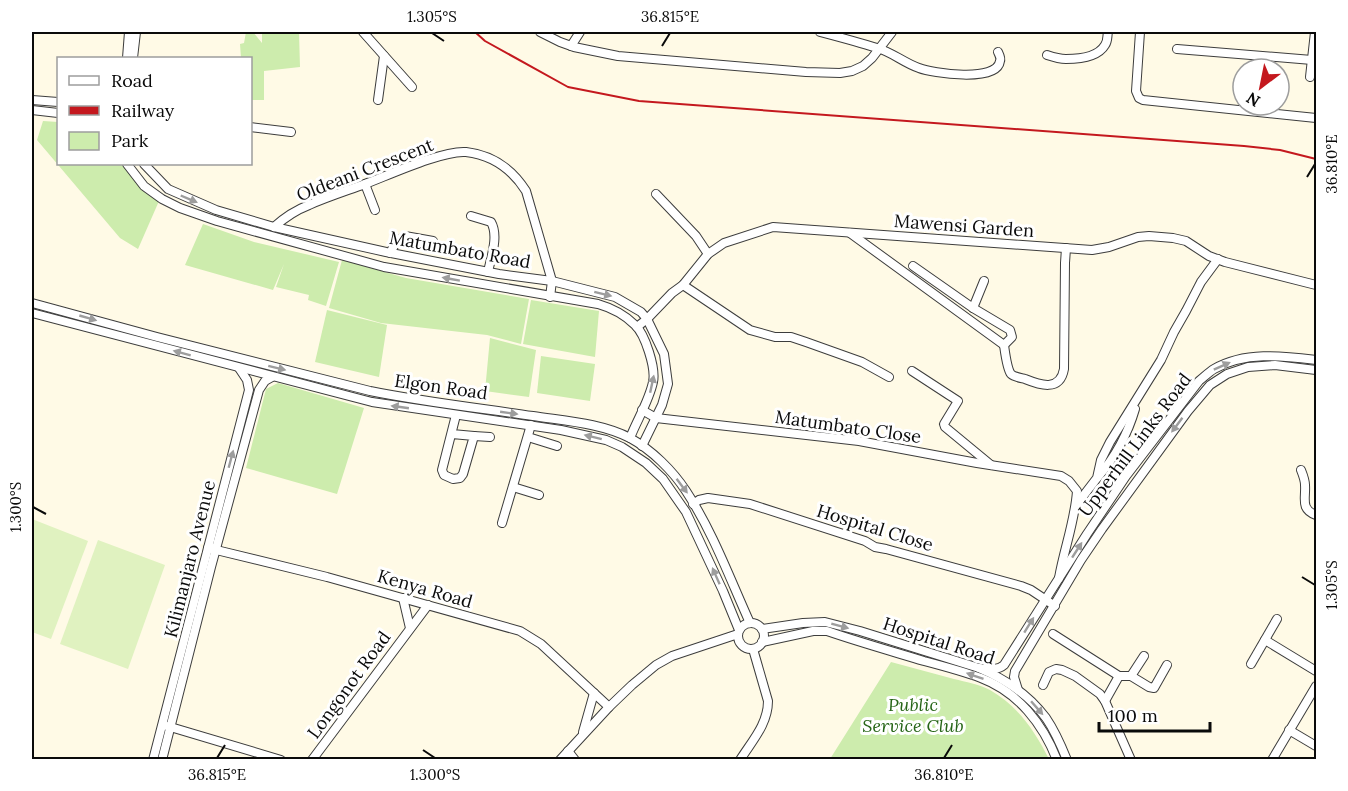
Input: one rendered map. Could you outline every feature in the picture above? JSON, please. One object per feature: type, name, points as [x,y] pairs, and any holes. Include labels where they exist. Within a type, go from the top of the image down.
[{"type":"street","points":[[127,57],[129,32]]},
{"type":"street","points":[[133,57],[136,32]]},
{"type":"street","points":[[363,32],[412,87]]},
{"type":"street","points":[[540,32],[571,46],[618,56],[840,73],[863,66],[892,32]]},
{"type":"street","points":[[571,46],[580,32]]},
{"type":"street","points":[[820,32],[880,48],[917,68],[934,72],[973,75],[985,73],[997,67],[1000,60],[998,52]]},
{"type":"street","points":[[1047,55],[1064,60],[1098,53],[1105,46],[1108,32]]},
{"type":"street","points":[[1140,32],[1136,91],[1139,98],[1143,100],[1317,118]]},
{"type":"street","points":[[1310,77],[1315,32]]},
{"type":"street","points":[[1177,49],[1312,60]]},
{"type":"street","points":[[378,100],[384,56]]},
{"type":"street","points":[[32,100],[57,102]]},
{"type":"street","points":[[32,110],[57,113]]},
{"type":"street","points":[[252,128],[291,132]]},
{"type":"street","name":"Oldeani Crescent","points":[[274,227],[308,205],[425,161],[455,152],[466,152],[501,164],[518,179],[526,191],[552,281],[549,297]]},
{"type":"street","name":"Matumbato Road","points":[[128,165],[144,186],[162,199],[217,221],[384,267],[605,306],[637,327]]},
{"type":"street","name":"Matumbato Road","points":[[145,165],[168,189],[216,210],[274,227],[388,253],[552,281],[615,297],[640,312],[647,319],[664,354],[668,384],[662,405],[642,446]]},
{"type":"street","points":[[365,184],[375,210]]},
{"type":"street","points":[[162,199],[168,189]]},
{"type":"street","points":[[656,194],[696,236],[708,254]]},
{"type":"street","points":[[471,216],[491,222],[495,236],[479,284]]},
{"type":"street","name":"Mawensi Garden","points":[[637,327],[683,285],[708,254],[724,243],[773,227],[1092,250],[1138,237],[1173,238],[1186,241],[1218,259],[1317,285]]},
{"type":"street","points":[[850,233],[1004,345],[1009,370],[1014,375],[1047,386],[1062,377],[1064,369],[1066,248]]},
{"type":"street","points":[[384,267],[388,253],[405,237],[433,241]]},
{"type":"street","points":[[1059,578],[1076,505],[1097,478],[1101,460],[1110,442],[1161,360],[1201,282],[1218,259]]},
{"type":"street","points":[[423,274],[427,260]]},
{"type":"street","points":[[913,266],[973,308],[1010,330],[1012,337],[1004,345]]},
{"type":"street","points":[[973,308],[984,281]]},
{"type":"street","points":[[683,285],[750,330],[775,338],[799,339],[862,362],[889,377]]},
{"type":"street","points":[[574,300],[576,287]]},
{"type":"street","name":"Elgon Road","points":[[32,303],[370,392],[594,425],[630,438],[654,455],[686,490],[750,623]]},
{"type":"street","name":"Elgon Road","points":[[32,313],[386,405],[587,435],[614,443],[639,458],[663,479],[686,512],[738,632]]},
{"type":"street","points":[[630,438],[654,380],[654,367],[637,327]]},
{"type":"street","name":"Upperhill Links Road","points":[[1045,599],[1126,476],[1200,381],[1214,369],[1245,358],[1279,356],[1317,360]]},
{"type":"street","name":"Upperhill Links Road","points":[[1055,606],[1081,560],[1116,509],[1188,411],[1210,385],[1227,374],[1248,367],[1275,365],[1317,370]]},
{"type":"street","name":"Kilimanjaro Avenue","points":[[153,759],[166,726],[212,549],[249,390],[247,380],[239,368]]},
{"type":"street","points":[[912,371],[958,401],[944,424],[945,427],[992,466]]},
{"type":"street","name":"Kilimanjaro Avenue","points":[[212,549],[259,390],[265,381],[272,377]]},
{"type":"street","name":"Matumbato Close","points":[[642,410],[656,418],[859,441],[992,466],[1061,476],[1069,481],[1077,491],[1076,505]]},
{"type":"street","points":[[456,415],[442,470],[444,475],[453,479],[460,478],[474,436]]},
{"type":"street","points":[[502,524],[531,426]]},
{"type":"street","points":[[452,434],[490,437]]},
{"type":"street","points":[[528,437],[556,446]]},
{"type":"street","points":[[1301,470],[1305,482],[1305,504],[1309,511],[1317,515]]},
{"type":"street","points":[[513,487],[539,495]]},
{"type":"street","name":"Hospital Close","points":[[693,504],[708,498],[761,507],[865,541],[875,547],[1022,586],[1055,606]]},
{"type":"street","name":"Kenya Road","points":[[212,549],[327,577],[520,631],[541,644],[609,707]]},
{"type":"street","name":"Longonot Road","points":[[403,598],[410,628]]},
{"type":"street","points":[[979,668],[992,669],[1004,665],[1045,599]]},
{"type":"street","name":"Longonot Road","points":[[312,759],[428,605]]},
{"type":"street","points":[[1018,690],[1014,677],[1015,671],[1055,606]]},
{"type":"street","points":[[1251,664],[1277,619]]},
{"type":"street","name":"Hospital Road","points":[[762,630],[802,623],[825,622],[979,668],[995,675],[1030,699],[1046,718],[1067,759]]},
{"type":"street","points":[[560,759],[609,707],[646,672],[664,659],[738,632],[744,625],[750,623],[756,624],[762,630],[762,642],[753,649],[745,648],[739,642],[738,632]]},
{"type":"street","name":"Hospital Road","points":[[762,642],[813,631],[827,631],[983,679],[1010,695],[1026,708],[1048,738],[1057,759]]},
{"type":"street","points":[[1053,634],[1119,676],[1131,676],[1149,687],[1154,688],[1167,665]]},
{"type":"street","points":[[1265,640],[1317,671]]},
{"type":"street","points":[[740,759],[760,729],[768,709],[768,700],[753,649]]},
{"type":"street","points":[[1131,676],[1144,657]]},
{"type":"street","points":[[1043,685],[1052,670],[1062,670],[1097,690],[1105,701],[1131,759]]},
{"type":"street","points":[[1105,701],[1119,676]]},
{"type":"street","points":[[1272,759],[1317,686]]},
{"type":"street","points":[[581,736],[594,693]]},
{"type":"street","points":[[166,726],[281,759]]},
{"type":"street","name":"Kilimanjaro Avenue","points":[[162,759],[166,726]]},
{"type":"street","points":[[1289,730],[1317,746]]},
{"type":"street","points":[[568,751],[574,759]]},
{"type":"green space","points":[[246,32],[253,32],[262,43],[264,32],[299,32],[300,67],[264,71],[264,100],[252,100],[252,57],[241,57],[240,44],[244,43]]},
{"type":"green space","points":[[43,121],[57,122],[57,164],[37,140]]},
{"type":"green space","points":[[58,165],[122,165],[159,201],[138,249],[120,238]]},
{"type":"green space","points":[[203,224],[254,242],[339,262],[326,306],[308,300],[309,295],[276,287],[284,264],[273,290],[185,265]]},
{"type":"green space","points":[[342,260],[406,278],[529,299],[521,344],[487,335],[381,323],[329,308]]},
{"type":"green space","points":[[531,300],[599,311],[595,357],[523,344]]},
{"type":"green space","points":[[327,310],[387,325],[379,377],[315,362]]},
{"type":"green space","points":[[490,338],[536,350],[529,397],[485,391]]},
{"type":"green space","points":[[541,356],[595,364],[590,401],[537,393]]},
{"type":"green space","points":[[278,383],[364,408],[337,494],[246,468],[266,389]]},
{"type":"green space","points":[[32,519],[88,541],[51,639],[32,632]]},
{"type":"green space","points":[[98,540],[165,565],[128,669],[60,644]]},
{"type":"green space","name":"Public Service Club","points":[[891,662],[972,683],[1000,696],[1025,720],[1049,759],[830,759]]},
{"type":"railway","points":[[475,32],[485,41],[568,87],[639,101],[1244,146],[1280,150],[1316,159]]}]
